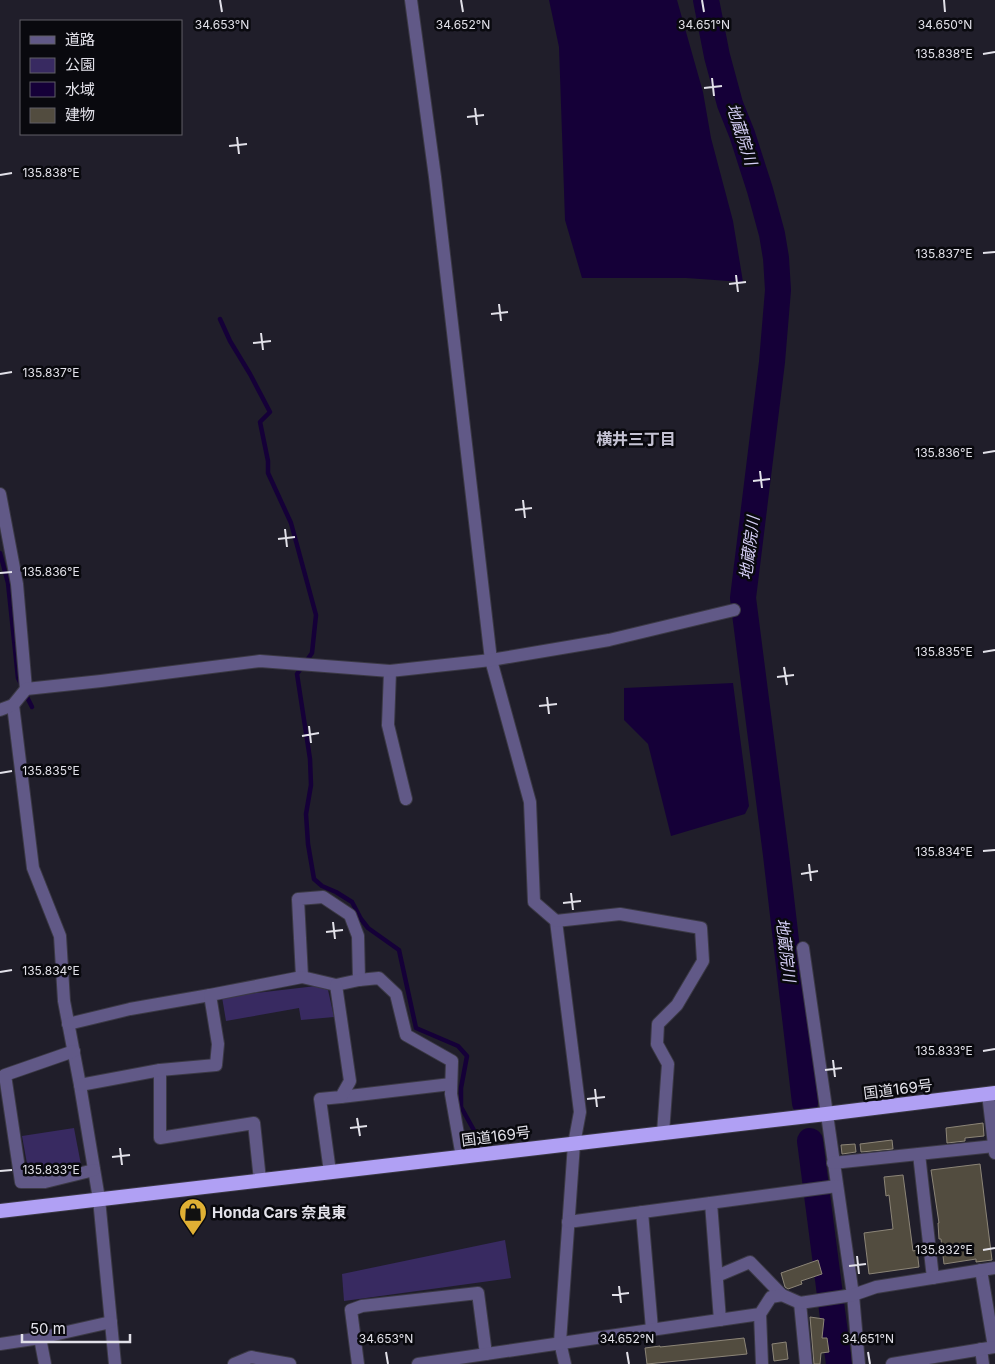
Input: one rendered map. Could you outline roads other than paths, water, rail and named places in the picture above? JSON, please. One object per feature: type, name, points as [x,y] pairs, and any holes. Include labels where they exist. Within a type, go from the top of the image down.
[{"type":"highway","name":"国道169号","points":[[0,1211],[991,1093]]},
{"type":"street","points":[[410,0],[435,177],[492,660],[530,802],[534,902],[556,922],[580,1112],[574,1144],[560,1342],[565,1364]]},
{"type":"street","points":[[0,494],[17,584],[26,689],[13,705],[0,710]]},
{"type":"street","points":[[26,689],[260,661],[390,672],[492,660],[609,640],[734,610]]},
{"type":"street","points":[[390,672],[388,725],[406,799]]},
{"type":"street","points":[[13,705],[34,868],[60,936],[64,1001],[99,1199],[115,1364]]},
{"type":"street","points":[[302,977],[298,899],[323,897],[350,915],[358,936],[360,980]]},
{"type":"street","points":[[556,922],[620,914],[701,928],[703,961],[677,1005],[658,1024],[656,1044],[668,1064],[663,1133]]},
{"type":"street","points":[[802,948],[852,1295],[859,1364]]},
{"type":"street","points":[[68,1024],[130,1009],[302,977],[336,985],[379,978],[396,994],[406,1035],[452,1061],[452,1094],[462,1157]]},
{"type":"street","points":[[336,985],[350,1081],[342,1096]]},
{"type":"street","points":[[80,1085],[160,1070],[216,1064],[218,1044],[210,995]]},
{"type":"street","points":[[74,1051],[5,1075],[21,1182],[44,1182],[94,1170]]},
{"type":"street","points":[[160,1070],[160,1138],[254,1123],[260,1180]]},
{"type":"street","points":[[330,1172],[320,1099],[451,1084]]},
{"type":"street","points":[[833,1163],[919,1154],[995,1149],[991,1093]]},
{"type":"street","points":[[919,1154],[933,1278]]},
{"type":"street","points":[[568,1222],[837,1186]]},
{"type":"street","points":[[711,1203],[720,1320]]},
{"type":"street","points":[[642,1212],[652,1329]]},
{"type":"street","points":[[717,1276],[750,1262],[782,1295],[800,1303],[852,1295],[876,1287],[995,1268]]},
{"type":"street","points":[[981,1270],[990,1348],[983,1364]]},
{"type":"street","points":[[358,1364],[351,1310],[362,1306],[478,1293],[486,1354]]},
{"type":"street","points":[[762,1364],[760,1314],[771,1297],[782,1295]]},
{"type":"street","points":[[800,1303],[806,1364]]},
{"type":"street","points":[[418,1364],[760,1314]]},
{"type":"street","points":[[0,1344],[40,1338],[111,1322]]},
{"type":"street","points":[[40,1338],[45,1364]]},
{"type":"street","points":[[892,1364],[949,1359],[990,1348]]},
{"type":"street","points":[[234,1364],[251,1356],[290,1364]]},
{"type":"water","points":[[549,0],[677,0],[703,92],[711,138],[733,221],[743,282],[686,278],[582,278],[565,220],[559,47]]},
{"type":"water","points":[[733,683],[749,806],[745,814],[671,836],[648,744],[624,720],[624,688]]},
{"type":"waterway","name":"地蔵院川","points":[[706,0],[717,56],[730,104],[760,190],[772,234],[776,258],[778,290],[772,362],[743,598],[805,1103]]},
{"type":"waterway","points":[[220,319],[230,341],[270,412],[260,422],[268,461],[268,473],[291,523],[316,615],[312,653],[297,674],[310,759],[311,785],[306,814],[308,844],[314,879],[322,886],[352,902],[368,928],[399,950],[416,1028],[458,1046],[467,1056],[461,1088],[461,1107],[481,1143]]},
{"type":"waterway","points":[[0,553],[8,583],[18,678],[21,684]]},
{"type":"waterway","points":[[25,693],[32,707]]},
{"type":"waterway","name":"地蔵院川","points":[[810,1141],[839,1364]]},
{"type":"place","name":"Honda Cars 奈良東","points":[[193,1236]]},
{"type":"district","name":"横井三丁目","points":[[636,439]]}]
